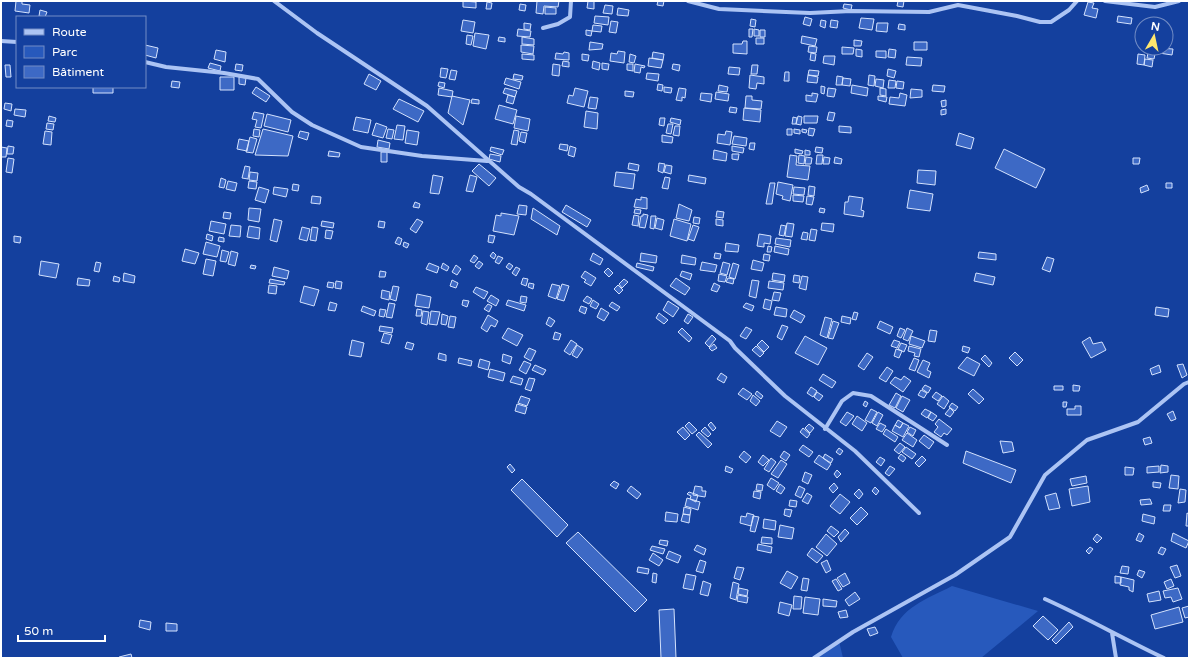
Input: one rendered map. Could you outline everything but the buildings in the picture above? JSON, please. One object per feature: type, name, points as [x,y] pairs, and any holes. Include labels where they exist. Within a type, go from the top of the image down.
[{"type":"street","points":[[274,1],[317,33],[427,106],[518,187],[531,194],[730,341],[735,348],[785,396],[825,429],[855,451],[919,513]]},
{"type":"street","points":[[544,28],[558,24],[570,17],[571,1]]},
{"type":"street","points":[[688,1],[719,9],[810,13],[851,11],[929,12],[958,5],[1017,16],[1040,22],[1051,22],[1069,10],[1077,1]]},
{"type":"street","points":[[1105,1],[1155,7],[1180,1]]},
{"type":"street","points":[[1,41],[16,42]]},
{"type":"street","points":[[146,62],[166,67],[258,78],[292,112],[312,125],[361,147],[422,156],[487,161]]},
{"type":"street","points":[[814,658],[853,632],[955,575],[1010,537],[1045,476],[1087,440],[1138,422],[1184,384],[1189,382]]},
{"type":"street","points":[[825,429],[842,401],[853,393],[871,396],[947,445]]},
{"type":"street","points":[[1045,599],[1092,620],[1112,633],[1164,658]]},
{"type":"street","points":[[1112,633],[1116,658]]},
{"type":"green space","points":[[952,586],[1038,611],[981,658],[903,658],[891,637],[901,618],[916,605]]},
{"type":"green space","points":[[839,641],[843,658],[814,658]]}]
